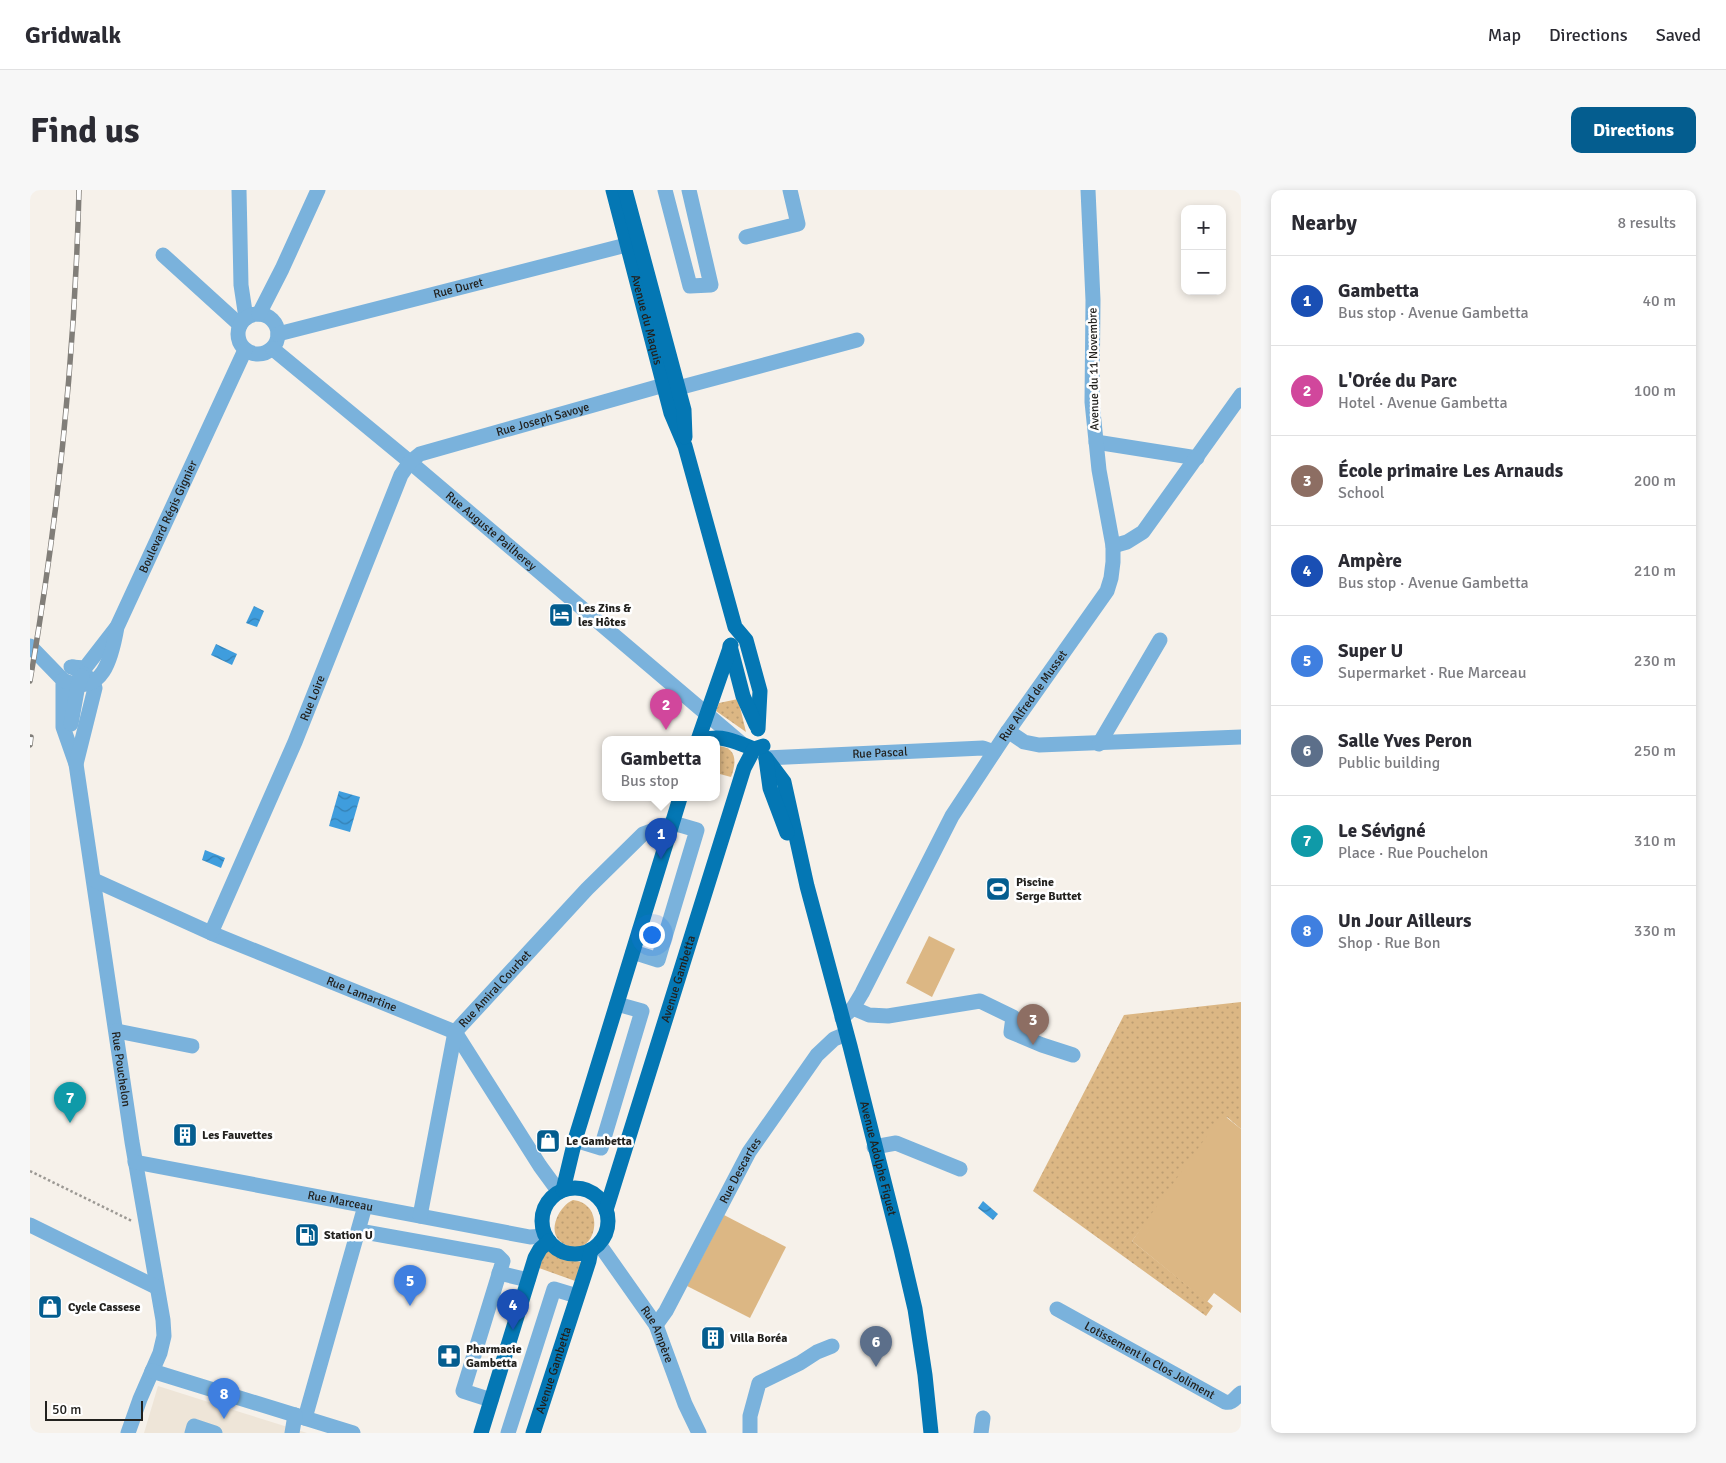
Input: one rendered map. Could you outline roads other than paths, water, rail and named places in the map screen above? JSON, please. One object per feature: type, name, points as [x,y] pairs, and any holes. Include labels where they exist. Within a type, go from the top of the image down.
[{"type":"main road","name":"Avenue du Maquis","points":[[613,190],[633,243],[671,386],[684,410],[685,446],[735,627],[746,640],[760,692],[758,729]]},
{"type":"main road","name":"Avenue du Maquis","points":[[625,190],[633,243]]},
{"type":"main road","points":[[699,736],[735,627]]},
{"type":"main road","points":[[730,646],[743,696],[758,729]]},
{"type":"main road","name":"Avenue Adolphe Figuet","points":[[758,729],[757,750],[807,886],[915,1308],[932,1433]]},
{"type":"main road","points":[[720,738],[757,750]]},
{"type":"main road","name":"Avenue Gambetta","points":[[533,1433],[589,1261],[607,1228],[606,1210],[744,768],[757,750]]},
{"type":"main road","points":[[561,1191],[679,801]]},
{"type":"main road","points":[[595,1247],[580,1254],[568,1253],[557,1249],[547,1238],[542,1227],[542,1216],[551,1198],[561,1191],[573,1188],[584,1189],[597,1197],[606,1210]]},
{"type":"main road","points":[[481,1433],[535,1258],[547,1238]]},
{"type":"street","points":[[239,190],[241,285],[259,322],[276,344],[273,349],[262,354],[245,350],[238,338],[259,322],[318,190]]},
{"type":"street","points":[[665,190],[690,286],[711,285],[689,190]]},
{"type":"street","points":[[746,237],[798,224],[790,190]]},
{"type":"street","name":"Avenue du 11 Novembre","points":[[1088,190],[1093,300],[1092,402],[1099,470],[1113,546]]},
{"type":"street","name":"Rue Duret","points":[[259,322],[633,243]]},
{"type":"street","points":[[163,255],[259,322]]},
{"type":"street","points":[[259,322],[270,291],[282,269]]},
{"type":"street","points":[[241,285],[256,294],[270,291]]},
{"type":"street","name":"Rue Joseph Savoye","points":[[410,462],[420,454],[671,386],[857,340]]},
{"type":"street","name":"Rue Auguste Pailherey","points":[[273,349],[410,462],[707,715]]},
{"type":"street","name":"Boulevard Régis Gignier","points":[[83,675],[105,670],[113,653],[117,627],[245,350]]},
{"type":"street","points":[[1113,546],[1127,542],[1143,532],[1241,395]]},
{"type":"street","points":[[1096,442],[1197,458]]},
{"type":"street","name":"Rue Loire","points":[[210,932],[295,742],[401,475],[410,462]]},
{"type":"street","name":"Rue Alfred de Musset","points":[[842,1018],[853,1008],[952,816],[1008,731],[1107,591],[1114,562],[1113,546]]},
{"type":"street","points":[[1099,744],[1160,640]]},
{"type":"street","points":[[30,646],[63,680],[63,727],[76,764]]},
{"type":"street","points":[[41,658],[83,675],[94,688],[76,764]]},
{"type":"street","points":[[63,680],[83,675]]},
{"type":"street","points":[[68,741],[83,675]]},
{"type":"street","points":[[707,715],[757,750]]},
{"type":"street","points":[[1008,731],[1024,742],[1039,745],[1241,737]]},
{"type":"street","name":"Rue Pascal","points":[[757,750],[983,748],[994,752]]},
{"type":"street","name":"Rue Pouchelon","points":[[76,764],[164,1336],[160,1353],[128,1433]]},
{"type":"street","points":[[633,952],[658,960],[698,830],[672,823]]},
{"type":"street","name":"Rue Amiral Courbet","points":[[420,1216],[455,1032],[587,889],[643,834],[672,823]]},
{"type":"street","name":"Rue Lamartine","points":[[94,880],[210,932],[455,1032]]},
{"type":"street","points":[[853,1008],[869,1015],[888,1016],[980,1001],[1012,1016],[1012,1032],[1042,1045],[1073,1055]]},
{"type":"street","points":[[575,1140],[601,1148],[642,1011],[617,1004]]},
{"type":"street","points":[[117,1030],[192,1046]]},
{"type":"street","points":[[455,1032],[561,1191]]},
{"type":"street","name":"Rue Descartes","points":[[656,1325],[666,1311],[749,1152],[817,1055],[834,1039],[846,1034]]},
{"type":"street","points":[[622,1079],[644,1086]]},
{"type":"street","points":[[874,1147],[896,1143],[960,1169]]},
{"type":"street","name":"Rue Marceau","points":[[136,1162],[530,1237],[547,1238]]},
{"type":"street","points":[[292,1433],[300,1417],[359,1231],[365,1206]]},
{"type":"street","points":[[30,1225],[156,1287]]},
{"type":"street","points":[[359,1231],[498,1256],[503,1261],[463,1391],[491,1400]]},
{"type":"street","name":"Rue Ampère","points":[[595,1247],[656,1325],[685,1404],[699,1433]]},
{"type":"street","points":[[499,1273],[528,1280]]},
{"type":"street","points":[[508,1433],[554,1290],[577,1296]]},
{"type":"street","name":"Lotissement le Clos Joliment","points":[[1057,1309],[1224,1402],[1229,1403],[1233,1401],[1241,1393]]},
{"type":"street","points":[[750,1433],[750,1416],[759,1383],[832,1346]]},
{"type":"street","points":[[152,1371],[353,1433]]},
{"type":"street","points":[[192,1433],[194,1426],[215,1433]]},
{"type":"water","points":[[254,606],[264,611],[257,627],[246,623]]},
{"type":"water","points":[[216,644],[237,654],[232,665],[211,655]]},
{"type":"water","points":[[339,791],[360,797],[350,832],[329,826]]},
{"type":"water","points":[[205,850],[225,858],[221,868],[202,860]]},
{"type":"water","points":[[983,1201],[998,1214],[993,1220],[978,1208]]},
{"type":"railway","points":[[30,681],[49,559],[64,436],[74,313],[79,190]]},
{"type":"railway","points":[[30,745],[31,737]]},
{"type":"place","name":"Les Zins & les Hôtes","points":[[561,615]]},
{"type":"place","name":"L'Orée du Parc","points":[[666,730]]},
{"type":"place","name":"Gambetta","points":[[661,859]]},
{"type":"place","name":"Piscine Serge Buttet","points":[[998,889]]},
{"type":"place","name":"École primaire Les Arnauds","points":[[1033,1045]]},
{"type":"place","name":"Le Sévigné","points":[[70,1123]]},
{"type":"place","name":"Les Fauvettes","points":[[185,1135]]},
{"type":"place","name":"Le Gambetta","points":[[548,1141]]},
{"type":"place","name":"Station U","points":[[307,1235]]},
{"type":"place","name":"Super U","points":[[410,1306]]},
{"type":"place","name":"Cycle Cassese","points":[[50,1307]]},
{"type":"place","name":"Ampère","points":[[513,1330]]},
{"type":"place","name":"Villa Boréa","points":[[713,1338]]},
{"type":"place","name":"Pharmacie Gambetta","points":[[449,1356]]},
{"type":"place","name":"Salle Yves Peron","points":[[876,1367]]},
{"type":"place","name":"Un Jour Ailleurs","points":[[224,1419]]}]
